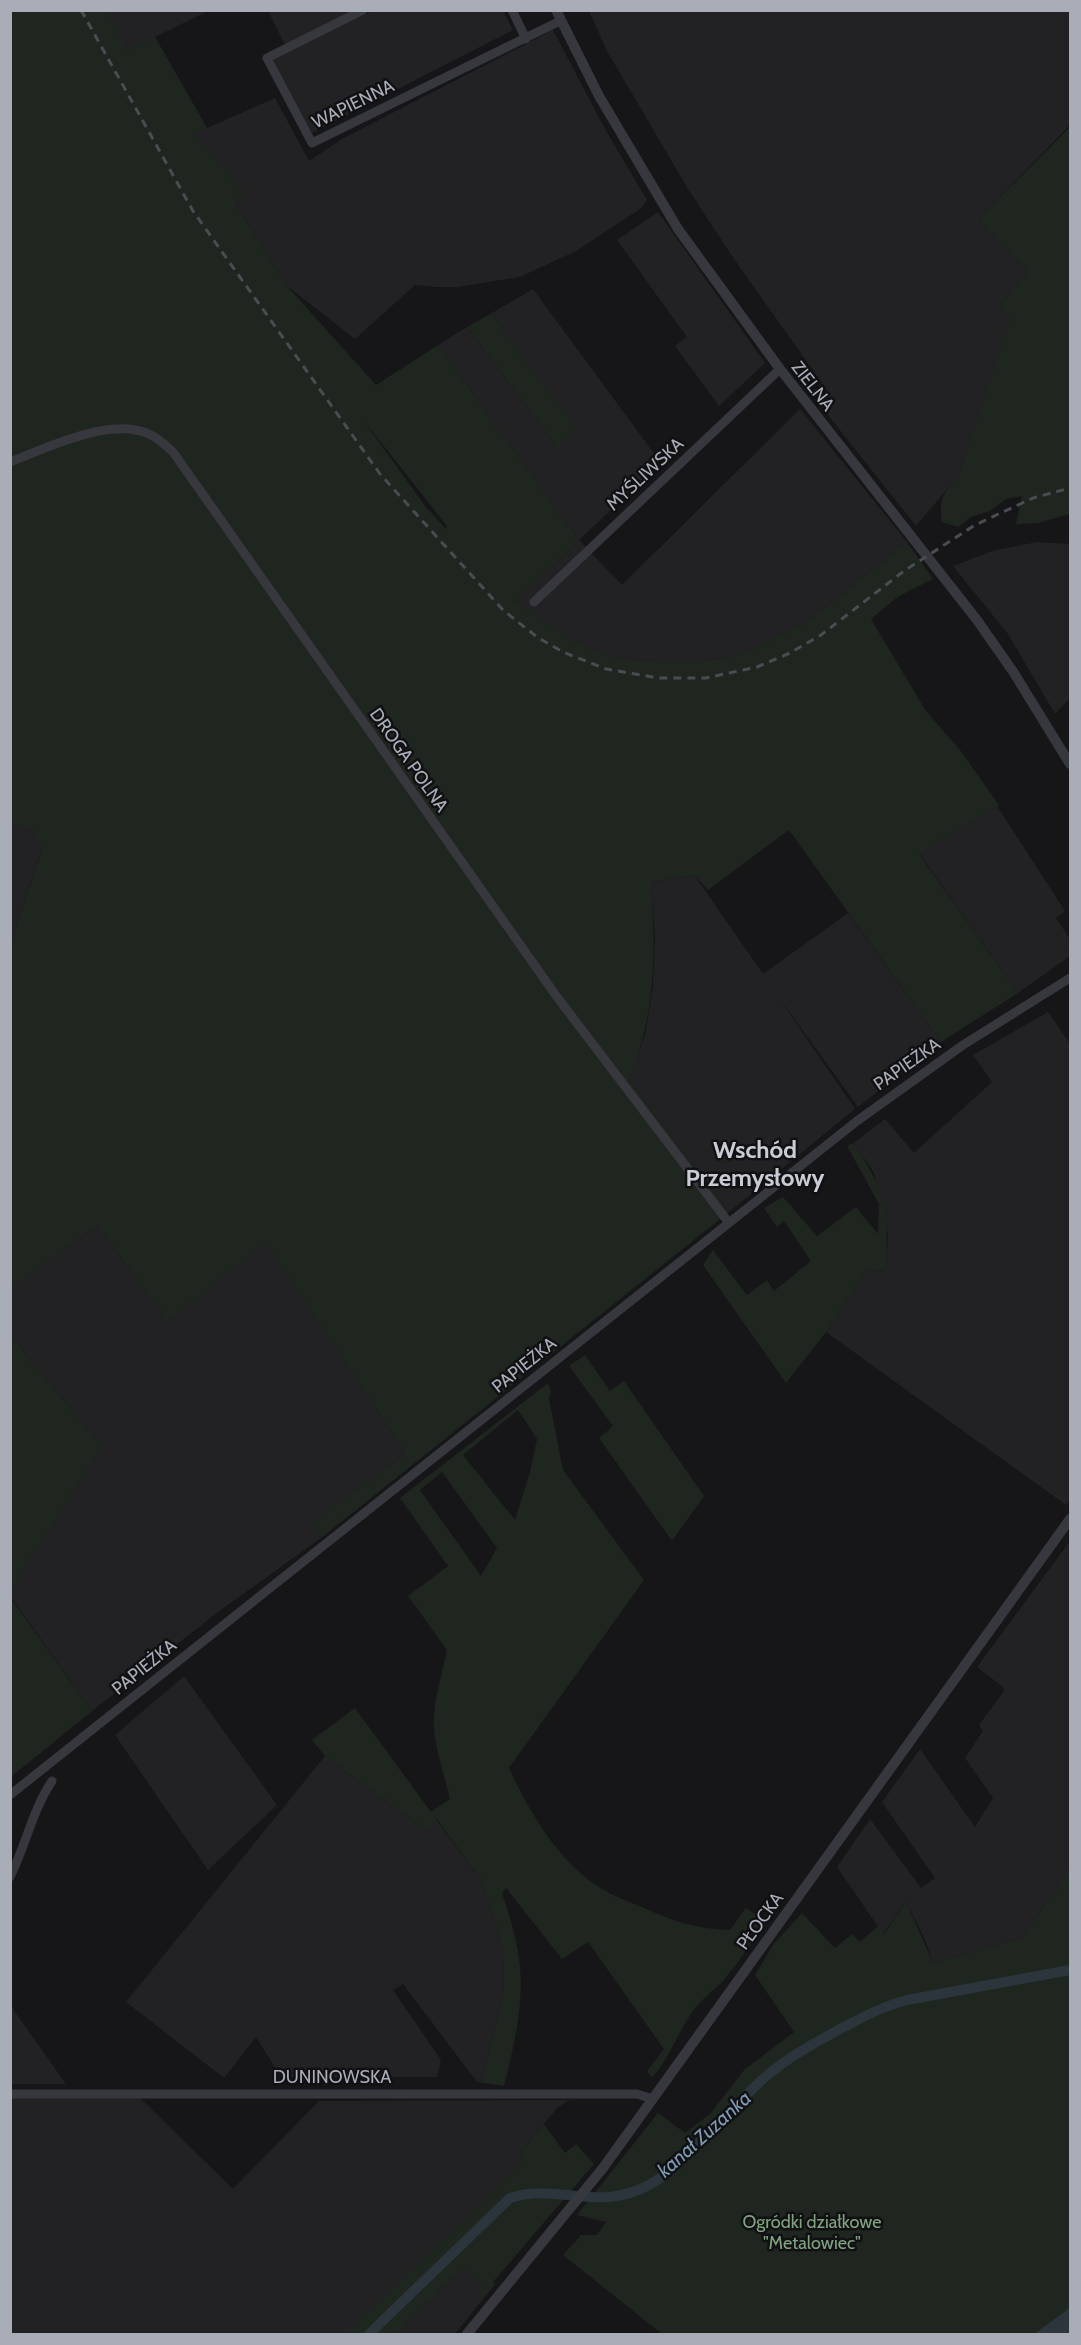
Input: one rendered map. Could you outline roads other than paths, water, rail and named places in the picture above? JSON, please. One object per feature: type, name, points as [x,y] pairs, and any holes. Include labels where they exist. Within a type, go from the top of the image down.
[{"type":"street","name":"WAPIENNA","points":[[363,10],[267,58],[312,142],[526,39],[558,16]]},
{"type":"street","points":[[512,10],[526,39]]},
{"type":"street","name":"ZIELNA","points":[[558,16],[599,96],[663,204],[780,369],[977,620],[1014,673],[1071,764]]},
{"type":"street","name":"MYŚLIWSKA","points":[[534,602],[780,369]]},
{"type":"street","name":"DROGA POLNA","points":[[10,462],[82,435],[120,429],[134,429],[149,434],[173,452],[557,997],[729,1223]]},
{"type":"street","name":"PAPIEŻKA","points":[[10,1795],[897,1091],[963,1045],[1071,978]]},
{"type":"street","name":"PŁOCKA","points":[[467,2334],[592,2182],[1071,1519]]},
{"type":"street","points":[[10,1877],[24,1850],[34,1814],[52,1781]]},
{"type":"street","name":"DUNINOWSKA","points":[[10,2094],[637,2094],[653,2099]]},
{"type":"waterway","name":"kanał Zuzanka","points":[[369,2334],[510,2198],[544,2193],[595,2197],[612,2197],[630,2193],[649,2185],[668,2172],[753,2088],[782,2064],[859,2019],[907,2000],[1070,1970]]},
{"type":"railway","points":[[81,10],[193,211],[380,474],[503,610],[537,637],[563,652],[606,669],[658,678],[706,678],[757,667],[790,653],[821,635],[904,571],[975,525],[1033,498],[1070,488]]},
{"type":"district","name":"Wschód Przemysłowy","points":[[755,1163]]},
{"type":"park label","name":"Ogródki działkowe \"Metalowiec\"","points":[[812,2232]]}]
